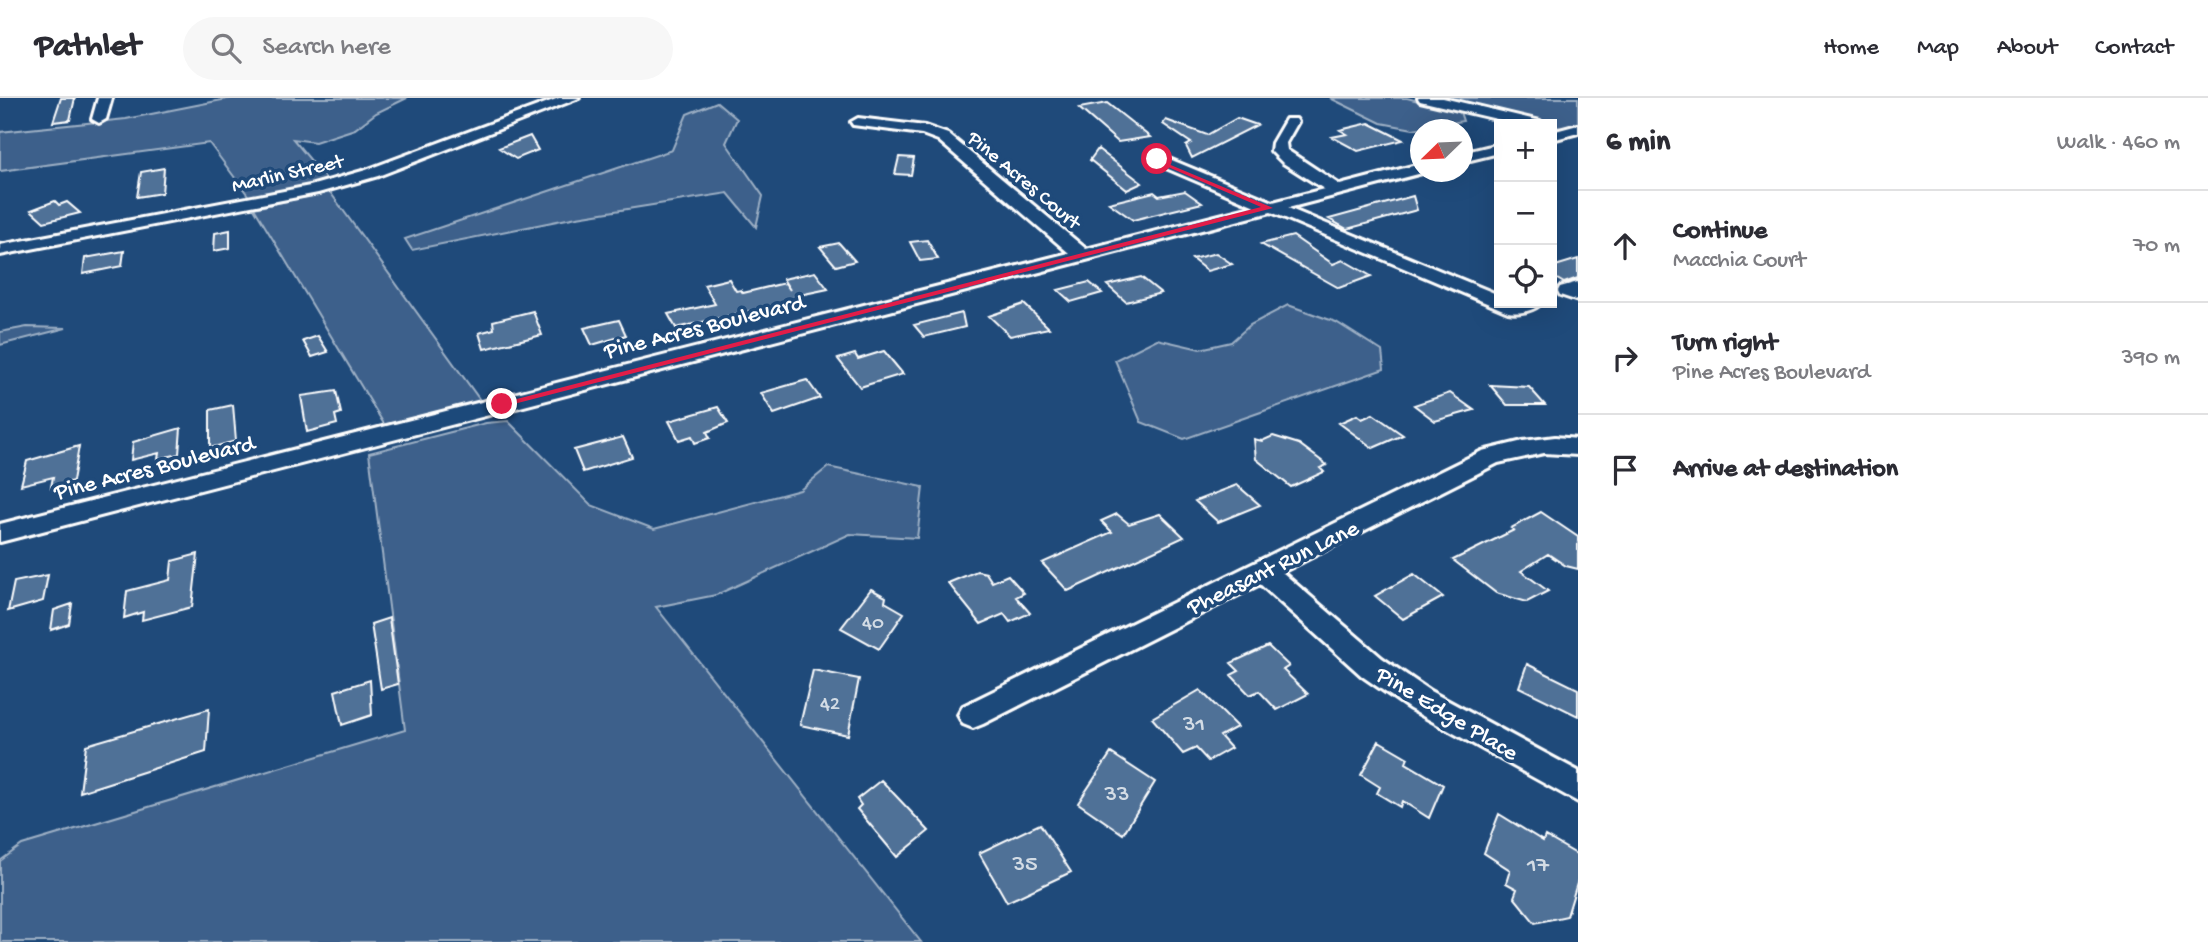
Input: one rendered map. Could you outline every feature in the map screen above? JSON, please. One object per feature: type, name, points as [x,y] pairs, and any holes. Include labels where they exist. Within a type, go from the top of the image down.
[{"type":"street","points":[[99,119],[104,98]]},
{"type":"street","name":"Marlin Street","points":[[0,250],[267,200],[333,184],[400,163],[572,98]]},
{"type":"street","points":[[1425,98],[1514,119]]},
{"type":"street","name":"Pine Acres Court","points":[[858,122],[925,130],[943,137],[1082,256]]},
{"type":"street","points":[[1291,122],[1279,143],[1279,151],[1288,160],[1338,190]]},
{"type":"street","points":[[1473,155],[1494,150]]},
{"type":"street","points":[[1157,159],[1269,208],[1494,300]]},
{"type":"street","name":"Pine Acres Boulevard","points":[[0,533],[1410,172]]},
{"type":"street","name":"Pheasant Run Lane","points":[[973,715],[1490,457],[1524,446],[1558,443],[1578,447]]},
{"type":"street","name":"Pine Edge Place","points":[[1262,570],[1371,667],[1420,700],[1578,787]]},
{"type":"shaded area","points":[[232,98],[407,98],[376,113],[355,129],[315,142],[293,139],[328,181],[250,198],[209,143],[0,171],[0,132],[126,119]]},
{"type":"shaded area","points":[[1330,98],[1407,98],[1460,112],[1462,119],[1410,119],[1410,128],[1381,123]]},
{"type":"shaded area","points":[[1436,98],[1578,98],[1578,132],[1557,127],[1557,119],[1524,119]]},
{"type":"shaded area","points":[[717,102],[737,119],[726,143],[763,196],[756,227],[728,193],[577,217],[412,250],[405,239],[672,150],[687,114]]},
{"type":"shaded area","points":[[330,192],[482,403],[387,429],[254,208]]},
{"type":"shaded area","points":[[1288,305],[1336,322],[1382,351],[1384,369],[1184,439],[1141,422],[1115,360],[1157,339],[1200,349],[1231,342],[1250,325]]},
{"type":"shaded area","points":[[27,327],[66,328],[0,345],[0,332]]},
{"type":"shaded area","points":[[508,421],[591,505],[654,529],[800,490],[828,467],[923,487],[917,538],[850,534],[716,595],[656,607],[921,942],[0,942],[0,861],[22,845],[405,730],[369,453],[486,423]]},
{"type":"building","points":[[61,98],[75,98],[70,120],[53,122]]},
{"type":"building","points":[[1107,103],[1150,137],[1118,142],[1079,108]]},
{"type":"building","points":[[1237,118],[1257,125],[1192,158],[1186,146],[1191,143],[1163,124],[1166,120],[1207,135]]},
{"type":"building","points":[[1369,123],[1403,140],[1358,151],[1332,137],[1347,134],[1340,130]]},
{"type":"building","points":[[530,136],[538,150],[516,159],[499,148]]},
{"type":"building","points":[[1098,149],[1142,183],[1127,190],[1090,160]]},
{"type":"building","points":[[899,157],[914,158],[911,175],[895,174]]},
{"type":"building","points":[[164,168],[162,193],[137,197],[141,172]]},
{"type":"building","points":[[1185,191],[1202,203],[1133,220],[1109,203],[1154,192],[1159,196]]},
{"type":"building","points":[[1413,196],[1417,210],[1347,229],[1329,219]]},
{"type":"building","points":[[55,201],[59,205],[67,202],[80,213],[44,222],[31,210]]},
{"type":"building","points":[[230,230],[230,248],[214,251],[215,233]]},
{"type":"building","points":[[1293,236],[1333,264],[1343,260],[1371,276],[1339,288],[1261,244]]},
{"type":"building","points":[[927,240],[938,259],[920,261],[910,242]]},
{"type":"building","points":[[839,243],[855,261],[836,266],[820,247]]},
{"type":"building","points":[[124,251],[122,266],[83,274],[85,258]]},
{"type":"building","points":[[1216,253],[1232,264],[1207,271],[1192,259]]},
{"type":"building","points":[[1578,259],[1578,278],[1564,283],[1557,279],[1557,265]]},
{"type":"building","points":[[815,272],[828,289],[795,296],[798,300],[676,328],[668,314],[715,304],[704,285],[729,279],[736,291],[741,290],[743,293],[785,283],[790,290],[783,279]]},
{"type":"building","points":[[1141,277],[1161,293],[1126,302],[1107,285]]},
{"type":"building","points":[[1089,282],[1102,293],[1071,302],[1058,290]]},
{"type":"building","points":[[1024,304],[1049,328],[1010,336],[989,316]]},
{"type":"building","points":[[533,311],[542,335],[484,349],[479,333],[494,329],[493,321]]},
{"type":"building","points":[[962,313],[965,327],[924,337],[914,325]]},
{"type":"building","points":[[619,320],[626,335],[592,345],[584,328]]},
{"type":"building","points":[[318,336],[328,352],[312,357],[303,341]]},
{"type":"building","points":[[884,351],[903,374],[860,387],[838,359],[855,354],[858,359]]},
{"type":"building","points":[[807,380],[820,398],[774,414],[761,393]]},
{"type":"building","points":[[1490,385],[1529,387],[1545,405],[1507,405]]},
{"type":"building","points":[[336,391],[341,413],[335,415],[337,424],[307,432],[301,396]]},
{"type":"building","points":[[1450,393],[1474,410],[1435,421],[1414,405]]},
{"type":"building","points":[[233,405],[236,441],[210,448],[210,410]]},
{"type":"building","points":[[718,407],[728,423],[707,432],[710,438],[695,443],[692,436],[679,440],[669,421]]},
{"type":"building","points":[[1373,414],[1403,435],[1373,448],[1339,423],[1357,415],[1362,419]]},
{"type":"building","points":[[181,428],[179,454],[158,459],[159,453],[131,460],[133,442]]},
{"type":"building","points":[[1273,436],[1299,444],[1327,465],[1320,468],[1324,472],[1291,487],[1256,459],[1254,439],[1262,441]]},
{"type":"building","points":[[623,437],[632,457],[583,472],[574,450]]},
{"type":"building","points":[[79,446],[73,481],[51,487],[53,477],[21,485],[27,461]]},
{"type":"building","points":[[1237,485],[1260,505],[1218,522],[1195,501]]},
{"type":"building","points":[[1541,512],[1578,537],[1578,569],[1566,566],[1548,554],[1521,571],[1548,591],[1527,602],[1496,593],[1453,560],[1514,530],[1511,528]]},
{"type":"building","points":[[1117,514],[1129,524],[1160,514],[1184,537],[1068,591],[1042,563],[1112,532],[1101,521]]},
{"type":"building","points":[[198,554],[192,607],[142,620],[143,612],[124,618],[127,591],[170,580],[172,561]]},
{"type":"building","points":[[977,571],[986,573],[992,582],[1008,575],[1024,593],[1016,597],[1030,613],[1010,622],[1004,614],[981,624],[948,583]]},
{"type":"building","points":[[1414,574],[1443,597],[1403,619],[1375,596]]},
{"type":"building","points":[[48,575],[43,601],[8,611],[14,582]]},
{"type":"building","points":[[871,589],[886,597],[885,602],[904,613],[879,649],[841,628]]},
{"type":"building","points":[[72,604],[69,624],[51,630],[54,610]]},
{"type":"building","points":[[389,618],[398,684],[381,689],[371,624]]},
{"type":"building","points":[[1268,646],[1289,666],[1283,670],[1308,694],[1277,710],[1259,691],[1250,695],[1231,675],[1239,671],[1231,663]]},
{"type":"building","points":[[1527,664],[1578,689],[1578,716],[1519,687]]},
{"type":"building","points":[[813,670],[859,679],[848,735],[800,725]]},
{"type":"building","points":[[370,680],[372,715],[342,725],[335,691]]},
{"type":"building","points":[[1200,690],[1237,727],[1220,736],[1231,748],[1208,761],[1196,748],[1183,754],[1152,718]]},
{"type":"building","points":[[209,709],[206,752],[80,792],[86,745]]},
{"type":"building","points":[[1379,741],[1408,758],[1406,763],[1443,785],[1429,818],[1402,801],[1400,807],[1377,793],[1380,787],[1361,775]]},
{"type":"building","points":[[1111,753],[1155,782],[1123,834],[1078,803]]},
{"type":"building","points":[[881,780],[929,831],[897,857],[857,809],[861,805],[857,799]]},
{"type":"building","points":[[1499,814],[1543,841],[1545,836],[1578,855],[1578,880],[1567,916],[1535,923],[1514,897],[1517,889],[1506,883],[1510,870],[1484,853]]},
{"type":"building","points":[[1040,824],[1071,872],[1007,902],[979,853]]},
{"type":"route","points":[[502,404],[1269,208],[1157,159]]}]
